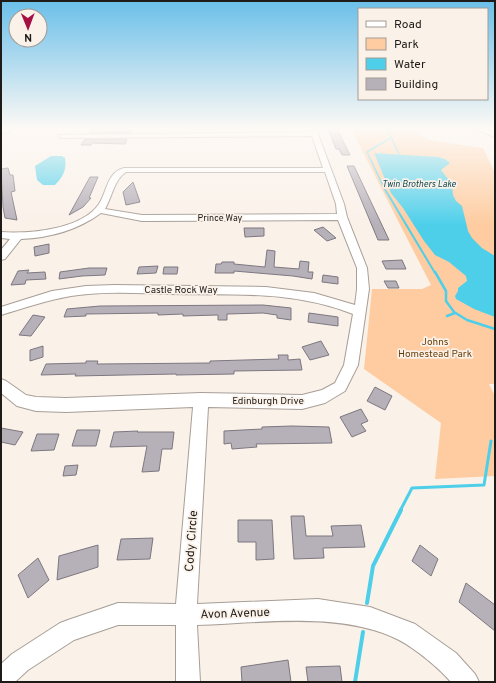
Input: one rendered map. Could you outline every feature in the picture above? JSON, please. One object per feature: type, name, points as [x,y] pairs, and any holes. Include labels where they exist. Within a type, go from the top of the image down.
[{"type":"street","name":"Edinburgh Drive","points":[[1,385],[22,401],[36,404],[66,405],[201,400],[302,402],[325,396],[340,386],[351,365],[355,347],[363,289],[362,268],[342,218],[340,204],[324,161]]},
{"type":"street","points":[[1,235],[17,237],[47,233],[69,227],[98,210],[109,193],[116,175],[124,170],[327,170]]},
{"type":"street","name":"Prince Way","points":[[98,210],[142,218],[342,218]]},
{"type":"street","points":[[1,257],[17,237]]},
{"type":"street","name":"Castle Rock Way","points":[[1,311],[59,294],[79,291],[110,289],[235,289],[307,296],[343,304],[360,312]]},
{"type":"street","name":"Cody Circle","points":[[188,682],[186,615],[201,400]]},
{"type":"street","name":"Avon Avenue","points":[[1,680],[20,662],[68,631],[118,614],[186,615],[318,610],[370,618],[407,632],[448,661],[467,682]]},
{"type":"green space","name":"Johns Homestead Park","points":[[367,161],[489,161],[495,173],[495,384],[489,384],[495,396],[495,476],[435,479],[441,423],[364,369],[372,289],[422,289],[431,285]]},
{"type":"water","points":[[43,161],[65,161],[65,169],[55,185],[43,185],[37,180],[35,166]]},
{"type":"water","name":"Twin Brothers Lake","points":[[377,161],[447,161],[450,163],[441,170],[452,184],[453,195],[456,201],[462,206],[468,231],[472,238],[482,248],[495,256],[495,317],[474,309],[456,299],[455,296],[458,288],[467,281],[466,276],[449,262],[435,255],[391,193]]},
{"type":"building","points":[[347,166],[354,166],[389,240],[378,240]]},
{"type":"building","points":[[8,168],[10,175],[13,175],[15,191],[11,192],[17,220],[5,218],[3,207],[1,169]]},
{"type":"building","points":[[90,177],[98,177],[89,198],[91,198],[83,207],[69,215]]},
{"type":"building","points":[[133,182],[140,202],[126,205],[123,192]]},
{"type":"building","points":[[323,227],[336,238],[327,241],[314,230]]},
{"type":"building","points":[[244,228],[264,228],[264,236],[245,237]]},
{"type":"building","points":[[49,244],[49,253],[35,256],[34,247]]},
{"type":"building","points":[[267,250],[275,251],[274,267],[299,269],[300,261],[309,262],[308,272],[313,272],[312,279],[234,271],[234,273],[215,273],[216,264],[221,264],[222,262],[234,262],[234,264],[265,267]]},
{"type":"building","points":[[402,260],[406,269],[386,269],[382,261]]},
{"type":"building","points":[[158,266],[156,273],[137,274],[139,267]]},
{"type":"building","points":[[164,267],[178,267],[177,274],[163,274]]},
{"type":"building","points":[[89,268],[107,268],[105,275],[59,279],[60,272]]},
{"type":"building","points":[[29,270],[27,273],[45,272],[46,279],[26,280],[25,284],[11,285],[18,271]]},
{"type":"building","points":[[323,275],[338,277],[338,284],[322,282]]},
{"type":"building","points":[[384,281],[396,281],[399,288],[388,288]]},
{"type":"building","points":[[263,305],[291,308],[291,320],[277,318],[277,315],[263,313],[227,314],[227,320],[218,320],[218,315],[183,316],[183,314],[158,315],[158,313],[86,314],[86,316],[64,317],[67,309],[100,306]]},
{"type":"building","points":[[309,313],[338,317],[338,326],[308,322]]},
{"type":"building","points":[[33,315],[45,317],[31,336],[19,335]]},
{"type":"building","points":[[321,341],[329,355],[310,360],[302,347]]},
{"type":"building","points":[[43,346],[43,357],[30,361],[30,350]]},
{"type":"building","points":[[278,355],[288,355],[288,360],[300,359],[302,370],[234,371],[234,374],[41,375],[46,364],[86,363],[86,361],[98,361],[97,364],[210,363],[210,361],[279,359]]},
{"type":"building","points":[[375,387],[392,396],[385,410],[367,401]]},
{"type":"building","points":[[361,409],[368,421],[361,424],[366,431],[352,437],[340,417]]},
{"type":"building","points":[[262,427],[329,427],[332,443],[256,444],[257,447],[232,449],[231,443],[224,444],[224,431],[262,429]]},
{"type":"building","points":[[1,428],[23,432],[15,445],[1,442]]},
{"type":"building","points":[[77,430],[100,430],[96,446],[72,446]]},
{"type":"building","points":[[138,431],[137,432],[174,432],[172,449],[162,449],[159,471],[142,472],[147,446],[110,447],[114,432]]},
{"type":"building","points":[[37,434],[59,434],[54,450],[31,451]]},
{"type":"building","points":[[78,465],[76,475],[63,476],[65,466]]},
{"type":"building","points":[[291,516],[304,516],[306,536],[333,536],[331,526],[361,525],[365,547],[323,548],[324,558],[294,559]]},
{"type":"building","points":[[238,520],[272,520],[274,559],[256,560],[256,542],[238,542]]},
{"type":"building","points":[[153,538],[150,559],[117,560],[121,539]]},
{"type":"building","points":[[98,545],[98,567],[57,580],[59,556]]},
{"type":"building","points":[[420,545],[438,559],[431,576],[412,561]]},
{"type":"building","points":[[38,558],[49,580],[28,598],[18,575]]},
{"type":"building","points":[[466,583],[495,605],[495,631],[459,602]]},
{"type":"building","points":[[288,660],[291,682],[242,682],[241,667]]},
{"type":"building","points":[[340,666],[342,682],[308,682],[306,667]]},
{"type":"waterway","points":[[371,161],[386,192]]},
{"type":"waterway","points":[[386,191],[435,273]]},
{"type":"waterway","points":[[435,272],[446,291],[446,301],[454,312],[467,320],[495,329]]},
{"type":"waterway","points":[[447,316],[455,313]]},
{"type":"waterway","points":[[400,511],[412,488],[484,485],[491,441]]},
{"type":"waterway","points":[[367,603],[373,566],[401,510]]},
{"type":"waterway","points":[[355,682],[363,632]]}]
